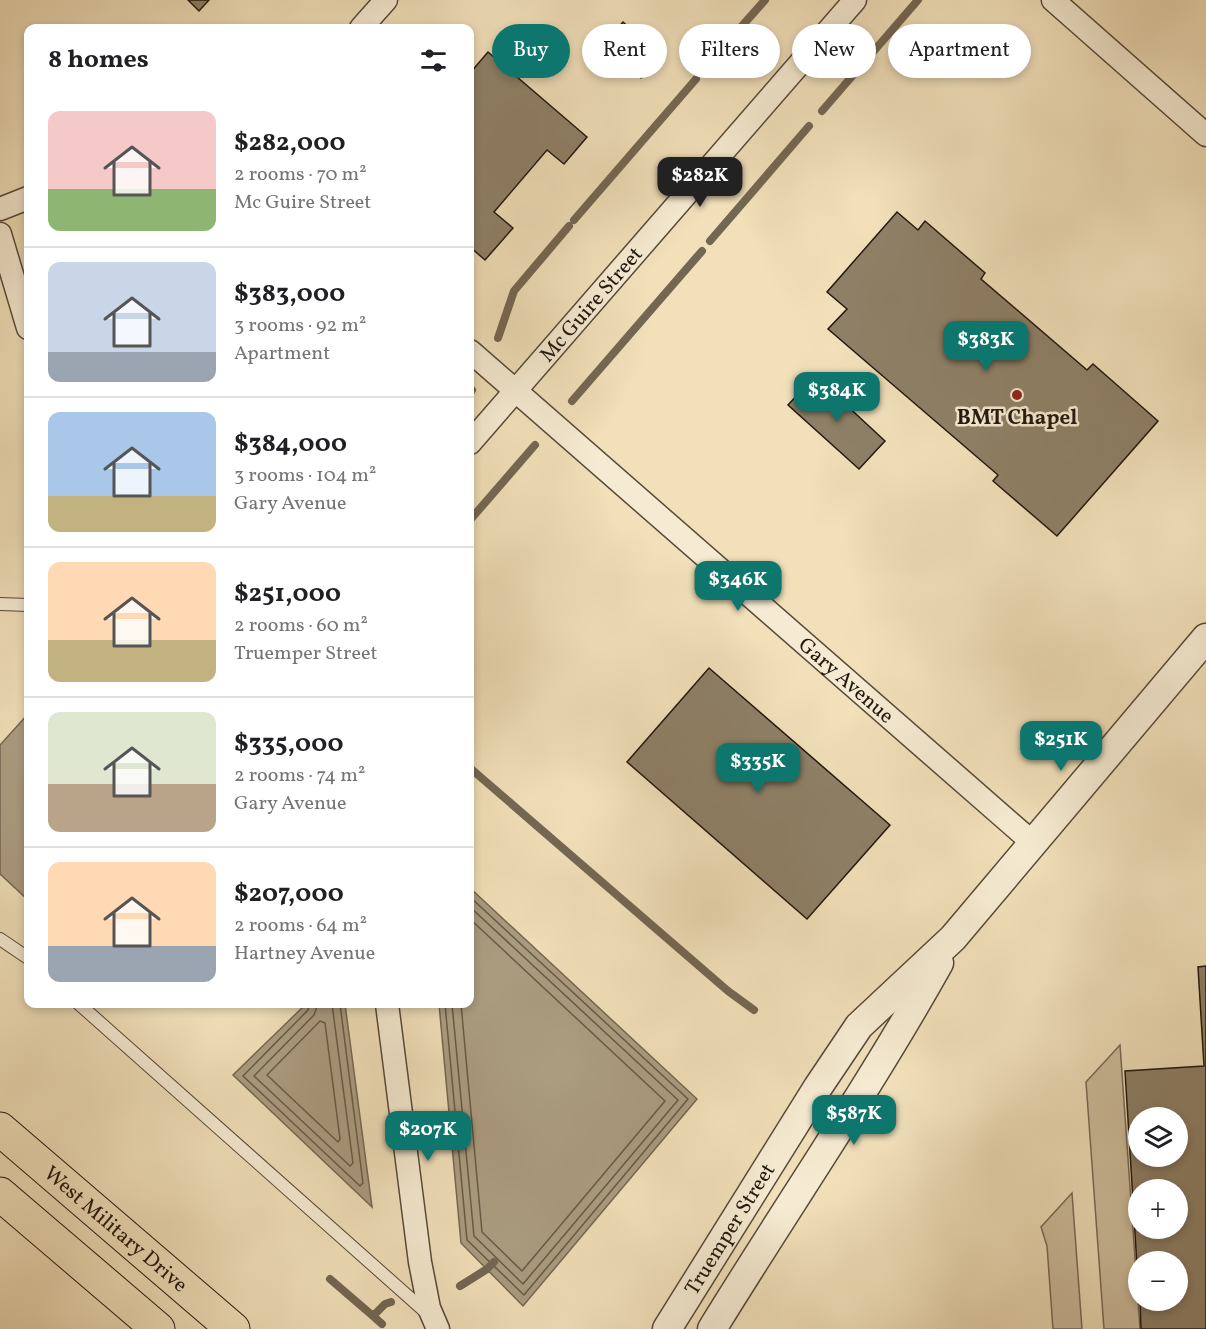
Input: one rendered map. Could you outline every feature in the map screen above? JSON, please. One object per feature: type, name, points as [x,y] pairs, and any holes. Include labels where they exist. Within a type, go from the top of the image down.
[{"type":"main road","name":"West Military Drive","points":[[0,1129],[233,1329]]},
{"type":"main road","points":[[0,1194],[158,1329]]},
{"type":"street","points":[[365,24],[386,0]]},
{"type":"street","name":"Mc Guire Street","points":[[474,438],[855,0]]},
{"type":"street","points":[[1053,0],[1206,135]]},
{"type":"street","points":[[0,209],[24,200]]},
{"type":"street","points":[[0,234],[24,315]]},
{"type":"street","name":"Gary Avenue","points":[[474,354],[1032,842]]},
{"type":"street","name":"Truemper Street","points":[[668,1329],[818,1087],[859,1026],[953,938],[1206,638]]},
{"type":"street","name":"Truemper Street","points":[[712,1329],[847,1114],[892,1048],[953,938]]},
{"type":"street","points":[[388,1008],[420,1262],[436,1324]]},
{"type":"lane","points":[[0,604],[24,605]]},
{"type":"lane","points":[[0,939],[24,955]]},
{"type":"lane","points":[[83,1008],[436,1324]]},
{"type":"shaded area","points":[[1120,1045],[1129,1179],[1128,1239],[1134,1239],[1135,1251],[1128,1251],[1128,1311],[1139,1311],[1140,1329],[1104,1329],[1086,1082]]},
{"type":"shaded area","points":[[1072,1193],[1082,1329],[1053,1329],[1047,1246],[1041,1227]]},
{"type":"water","points":[[24,718],[24,896],[0,874],[0,745]]},
{"type":"water","points":[[474,892],[697,1099],[523,1306],[461,1243],[439,1008],[474,1008]]},
{"type":"water","points":[[302,1008],[346,1008],[372,1207],[233,1075]]},
{"type":"building","points":[[188,0],[209,0],[199,11]]},
{"type":"building","points":[[488,52],[492,55],[492,78],[518,78],[587,137],[564,164],[547,150],[494,212],[513,228],[485,260],[474,250],[474,68]]},
{"type":"building","name":"BMT Chapel","points":[[897,212],[918,230],[925,221],[985,273],[981,279],[1087,370],[1093,364],[1158,421],[1057,536],[993,481],[998,475],[828,329],[847,309],[827,292]]},
{"type":"building","points":[[815,376],[885,441],[859,469],[788,405]]},
{"type":"building","points":[[709,668],[890,825],[807,919],[627,762]]},
{"type":"building","points":[[1206,966],[1206,1329],[1141,1329],[1140,1311],[1188,1311],[1188,1251],[1136,1251],[1135,1239],[1188,1239],[1188,1179],[1132,1179],[1131,1167],[1188,1167],[1188,1107],[1128,1107],[1128,1120],[1125,1071],[1204,1066],[1198,967]]},
{"type":"waterway","points":[[744,24],[765,0]]},
{"type":"waterway","points":[[822,111],[918,0]]},
{"type":"waterway","points":[[574,220],[696,79]]},
{"type":"waterway","points":[[710,241],[809,126]]},
{"type":"waterway","points":[[498,338],[514,291],[569,226]]},
{"type":"waterway","points":[[572,401],[702,251]]},
{"type":"waterway","points":[[474,515],[535,445]]},
{"type":"waterway","points":[[474,771],[728,991],[754,1010]]},
{"type":"waterway","points":[[460,1286],[494,1262]]},
{"type":"waterway","points":[[330,1279],[373,1316]]},
{"type":"waterway","points":[[382,1324],[373,1316],[385,1304],[391,1302]]},
{"type":"place","name":"BMT Chapel","points":[[1017,395]]}]
